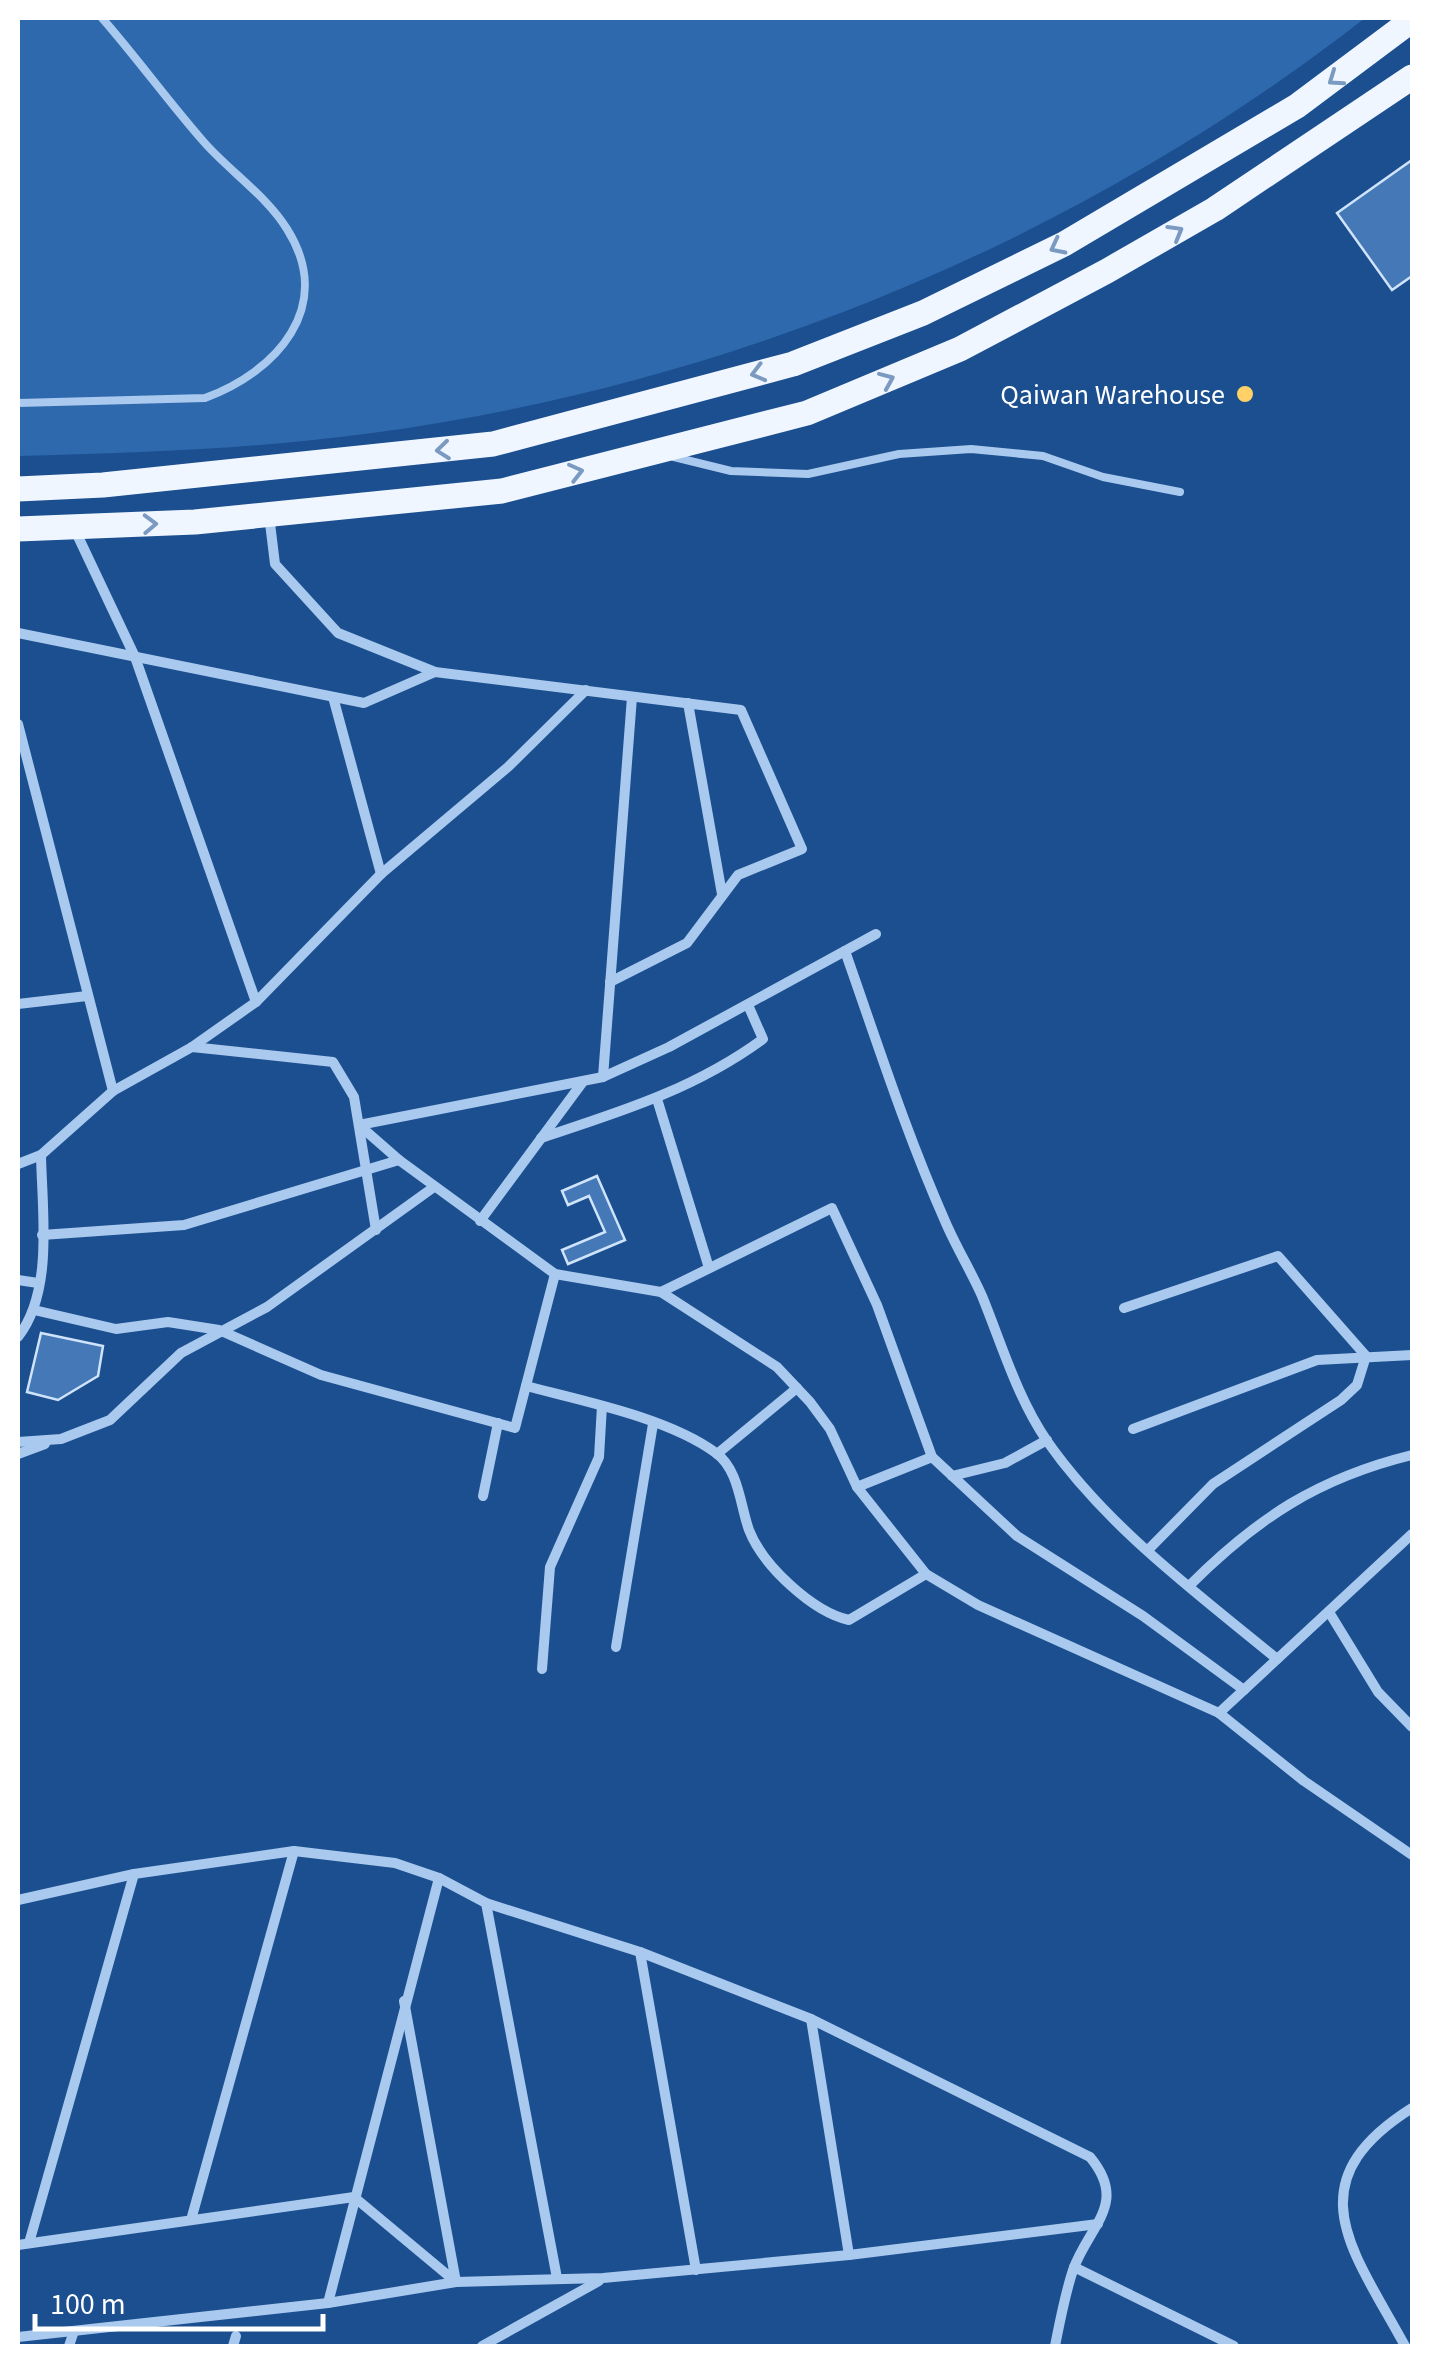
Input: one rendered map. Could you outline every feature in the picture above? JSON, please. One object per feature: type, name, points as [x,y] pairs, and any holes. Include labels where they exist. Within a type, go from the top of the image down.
[{"type":"main road","points":[[18,489],[103,485],[493,444],[792,364],[922,313],[1080,235],[1297,106],[1412,20]]},
{"type":"main road","points":[[18,529],[269,514],[502,491],[807,414],[960,349],[1215,209],[1412,77]]},
{"type":"main road","points":[[103,485],[104,526]]},
{"type":"street","points":[[269,514],[274,564],[338,633],[436,672],[742,710],[802,848],[738,875],[687,943],[610,982]]},
{"type":"street","points":[[74,527],[136,657],[256,1002]]},
{"type":"street","points":[[18,633],[364,703],[436,672]]},
{"type":"street","points":[[18,1164],[41,1154],[114,1091],[192,1047],[256,1002],[381,874],[508,767],[586,690]]},
{"type":"street","points":[[333,696],[381,874]]},
{"type":"street","points":[[603,1077],[632,696]]},
{"type":"street","points":[[688,703],[722,896]]},
{"type":"street","points":[[18,724],[114,1091]]},
{"type":"street","points":[[359,1124],[603,1077],[748,1005],[876,934]]},
{"type":"street","points":[[846,951],[904,1121],[1007,1363],[1047,1440],[1101,1505],[1148,1550],[1277,1659]]},
{"type":"street","points":[[18,1004],[87,996]]},
{"type":"street","points":[[541,1138],[658,1100],[724,1068],[763,1040],[748,1005]]},
{"type":"street","points":[[192,1047],[333,1062],[354,1098],[376,1230]]},
{"type":"street","points":[[480,1221],[582,1082]]},
{"type":"street","points":[[658,1100],[709,1268]]},
{"type":"street","points":[[359,1124],[399,1160],[555,1274],[660,1292],[763,1358],[797,1388],[830,1429],[858,1486],[926,1574],[978,1605],[1220,1713],[1304,1782],[1412,1856]]},
{"type":"street","points":[[18,1337],[34,1310],[38,1283],[41,1154]]},
{"type":"street","points":[[42,1235],[184,1225],[399,1160]]},
{"type":"street","points":[[18,1454],[110,1420],[181,1353],[267,1308],[434,1186]]},
{"type":"street","points":[[660,1292],[832,1208],[877,1304],[932,1457],[1017,1536],[1143,1616],[1244,1690]]},
{"type":"street","points":[[1124,1308],[1278,1256],[1366,1356]]},
{"type":"street","points":[[34,1310],[116,1328],[168,1322],[219,1330],[321,1374],[515,1428],[555,1274]]},
{"type":"street","points":[[18,1280],[38,1283]]},
{"type":"street","points":[[1133,1429],[1292,1366],[1338,1356],[1412,1355]]},
{"type":"street","points":[[1148,1550],[1213,1484],[1270,1443],[1341,1400],[1357,1385],[1366,1356]]},
{"type":"street","points":[[526,1386],[653,1424],[717,1454],[728,1466],[751,1534],[767,1559],[823,1614],[849,1620],[926,1574]]},
{"type":"street","points":[[717,1454],[797,1388]]},
{"type":"street","points":[[542,1669],[550,1567],[598,1456],[602,1406]]},
{"type":"street","points":[[483,1496],[498,1423]]},
{"type":"street","points":[[616,1647],[653,1424]]},
{"type":"street","points":[[18,1442],[60,1439]]},
{"type":"street","points":[[952,1476],[1005,1463],[1047,1440]]},
{"type":"street","points":[[1189,1586],[1238,1539],[1296,1498],[1342,1475],[1412,1455]]},
{"type":"street","points":[[858,1486],[932,1457]]},
{"type":"street","points":[[1220,1713],[1412,1534]]},
{"type":"street","points":[[1329,1612],[1378,1692],[1412,1726]]},
{"type":"street","points":[[191,2220],[294,1851]]},
{"type":"street","points":[[18,1900],[134,1874],[294,1851],[395,1863],[438,1878],[486,1903],[640,1952],[811,2018],[1090,2157],[1108,2185],[1098,2224],[1074,2266],[1054,2346]]},
{"type":"street","points":[[134,1874],[23,2244],[354,2197],[456,2282]]},
{"type":"street","points":[[328,2303],[438,1878]]},
{"type":"street","points":[[486,1903],[556,2278]]},
{"type":"street","points":[[640,1952],[696,2270]]},
{"type":"street","points":[[404,2002],[456,2282]]},
{"type":"street","points":[[811,2018],[848,2255]]},
{"type":"street","points":[[1405,2346],[1356,2256],[1342,2196],[1352,2160],[1412,2108]]},
{"type":"street","points":[[18,2337],[328,2303],[456,2282],[603,2278],[696,2270],[1098,2224]]},
{"type":"street","points":[[1074,2266],[1234,2346]]},
{"type":"street","points":[[482,2346],[603,2278]]},
{"type":"street","points":[[70,2346],[74,2331]]},
{"type":"lane","points":[[18,402],[205,398],[230,389],[267,366],[291,338],[299,315],[303,276],[289,231],[207,146],[102,18]]},
{"type":"lane","points":[[656,452],[731,471],[808,474],[899,454],[971,449],[1043,456],[1103,477],[1180,492]]},
{"type":"shaded area","points":[[18,18],[1365,18],[1255,98],[1140,170],[1020,234],[896,291],[769,339],[638,379],[506,410],[372,433],[239,447],[18,456]]},
{"type":"building","points":[[1412,160],[1412,276],[1392,290],[1337,213]]},
{"type":"building","points":[[597,1176],[625,1240],[568,1264],[562,1250],[605,1232],[589,1196],[568,1205],[562,1191]]},
{"type":"building","points":[[41,1333],[103,1346],[98,1376],[58,1400],[27,1392]]},
{"type":"place","name":"Qaiwan Warehouse","points":[[1245,394]]}]
